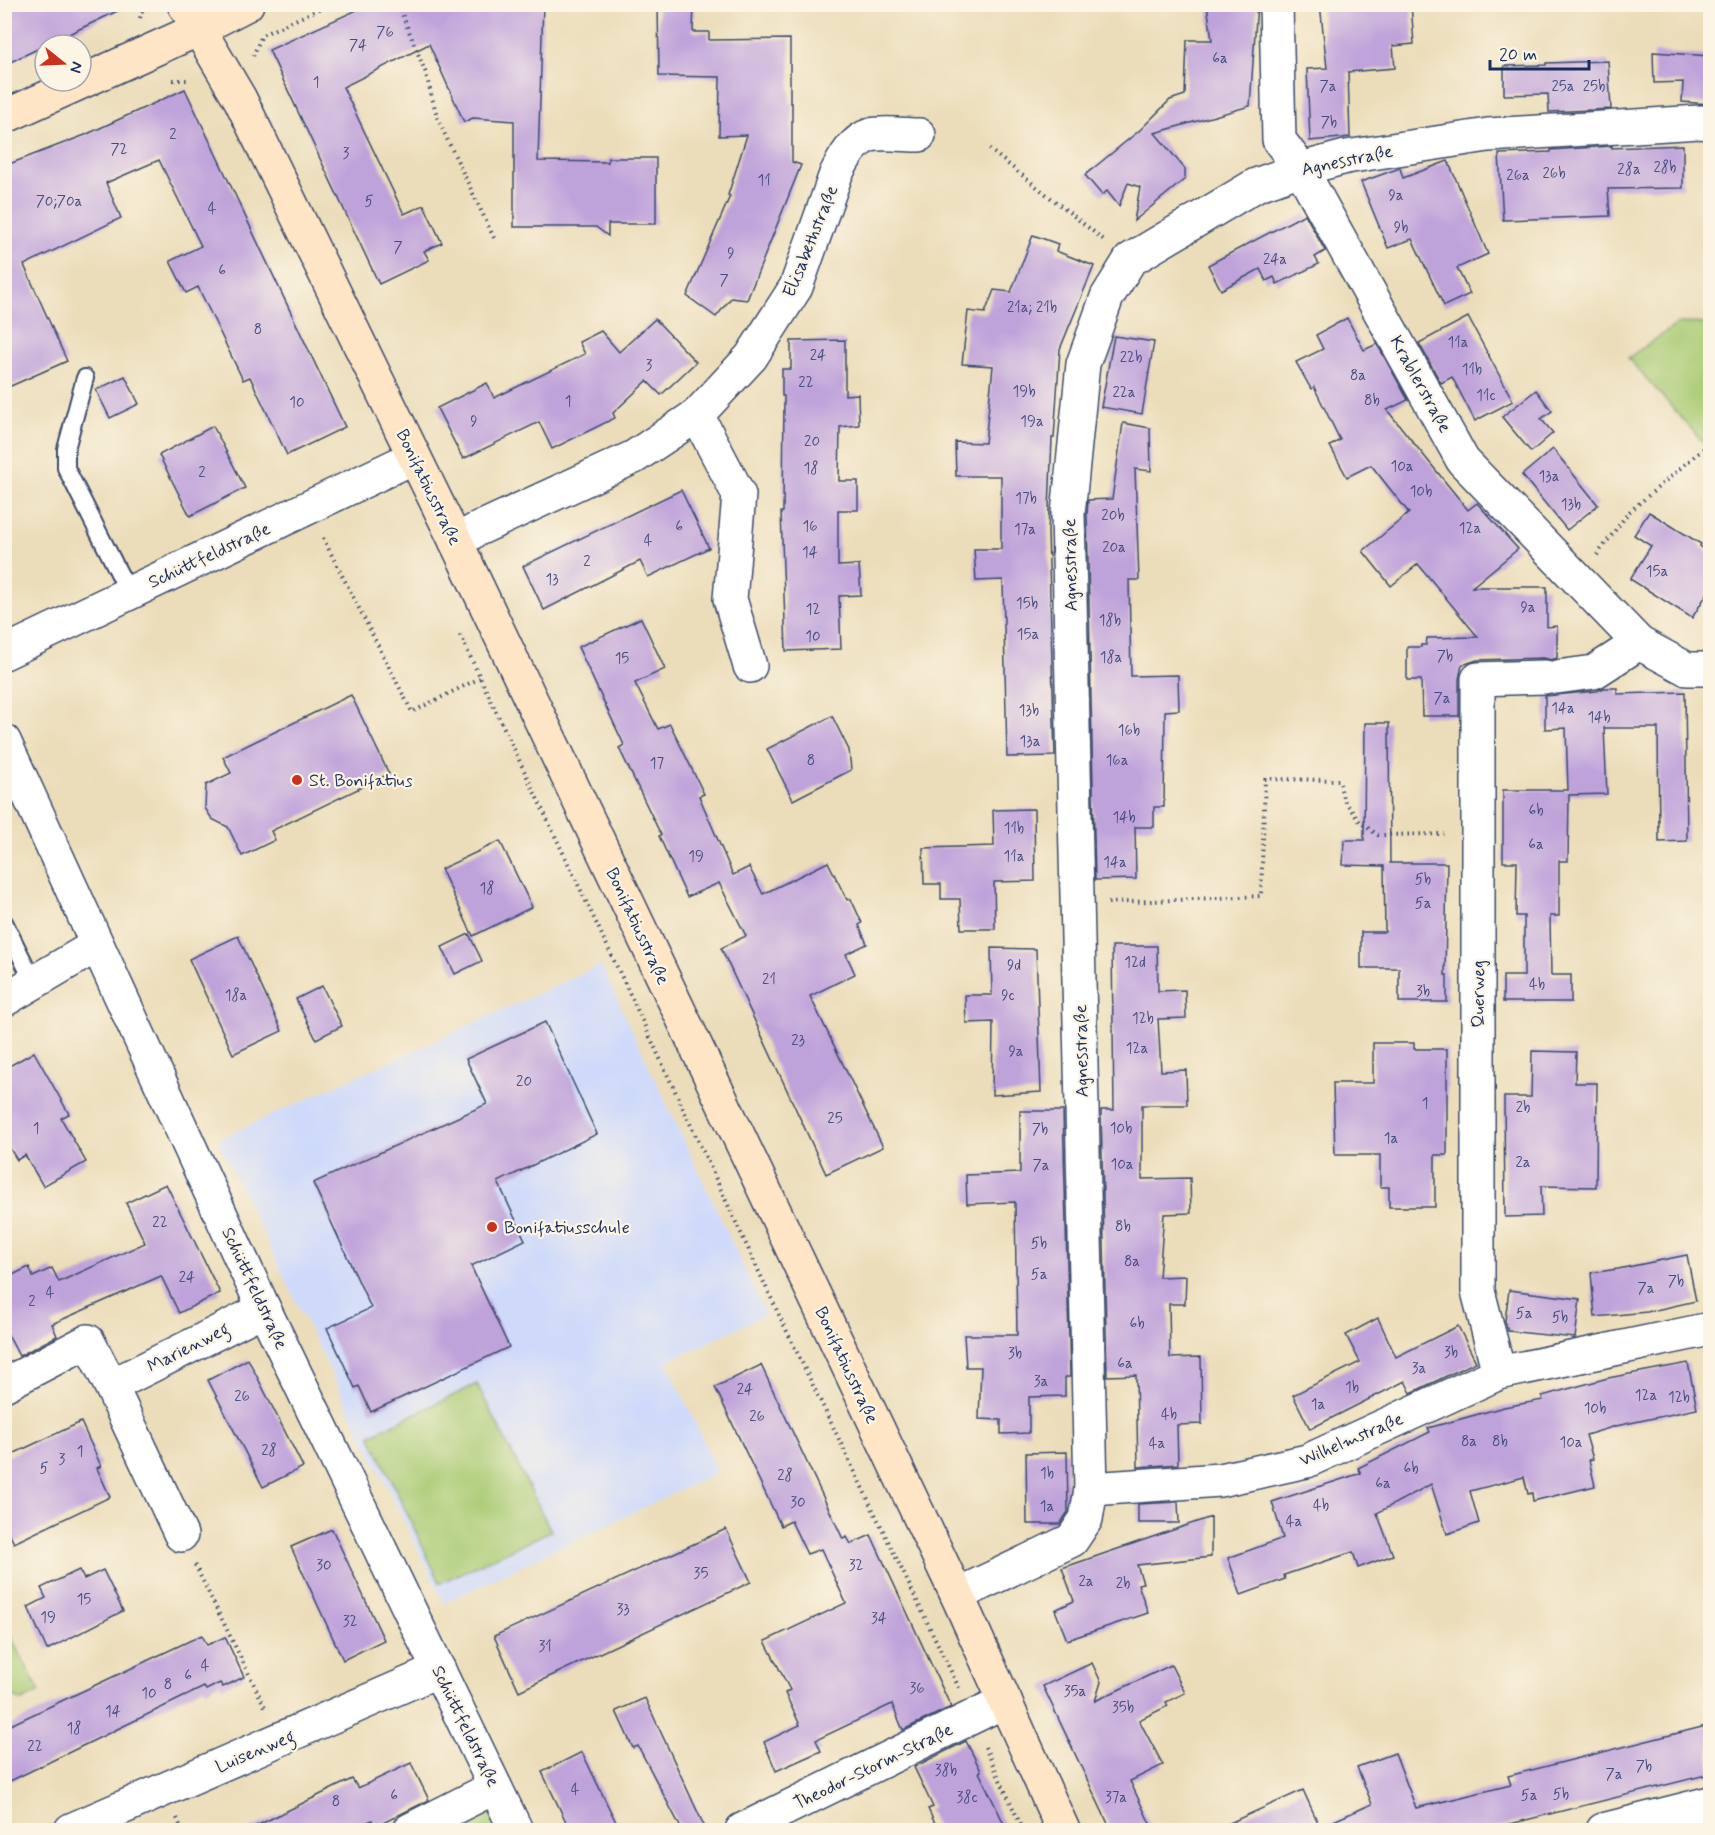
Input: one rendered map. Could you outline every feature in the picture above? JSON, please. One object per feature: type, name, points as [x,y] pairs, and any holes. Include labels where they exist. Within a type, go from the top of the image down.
[{"type":"street","points":[[4,117],[191,16],[247,4]]},
{"type":"street","name":"Krablerstraße","points":[[1276,4],[1279,140],[1301,169],[1463,461],[1640,643],[1688,669],[1710,669]]},
{"type":"street","name":"Bonifatiusstraße","points":[[191,16],[240,99],[456,542],[957,1595],[1063,1830]]},
{"type":"street","name":"Agnesstraße","points":[[1092,1489],[1068,514],[1083,364],[1107,297],[1130,261],[1256,185],[1301,169],[1346,157],[1488,135],[1710,123]]},
{"type":"street","name":"Elisabethstraße","points":[[456,542],[476,530],[634,457],[697,415],[751,357],[796,287],[836,174],[854,146],[870,135],[919,135]]},
{"type":"street","points":[[697,415],[739,495],[730,599],[750,666]]},
{"type":"street","name":"Schüttfeldstraße","points":[[4,653],[414,457]]},
{"type":"street","name":"Querweg","points":[[1499,1373],[1478,1291],[1478,680],[1551,677],[1594,672],[1640,643]]},
{"type":"street","name":"Schüttfeldstraße","points":[[4,741],[264,1309],[516,1830]]},
{"type":"street","points":[[4,1000],[97,945]]},
{"type":"street","name":"Marienweg","points":[[111,1386],[264,1309]]},
{"type":"street","name":"Wilhelmstraße","points":[[1092,1489],[1220,1480],[1308,1461],[1499,1373],[1710,1329]]},
{"type":"street","points":[[4,1385],[88,1341],[181,1535]]},
{"type":"street","points":[[957,1595],[1072,1540],[1086,1519],[1092,1489]]},
{"type":"street","name":"Luisenweg","points":[[71,1830],[439,1670]]},
{"type":"street","name":"Theodor-Storm-Straße","points":[[742,1830],[1005,1701]]},
{"type":"street","points":[[410,1830],[495,1787]]},
{"type":"street","points":[[1603,1830],[1710,1803]]},
{"type":"lane","points":[[85,378],[66,449],[66,468],[129,593]]},
{"type":"lane","points":[[4,922],[34,983]]},
{"type":"path","points":[[398,4],[425,71],[438,120],[495,240]]},
{"type":"path","points":[[167,81],[188,80],[197,85]]},
{"type":"path","points":[[989,149],[1130,261]]},
{"type":"path","points":[[1578,579],[1628,513],[1710,442]]},
{"type":"path","points":[[308,508],[412,712],[480,678]]},
{"type":"path","points":[[457,628],[779,1315],[972,1717],[1023,1830]]},
{"type":"path","points":[[1078,904],[1260,896],[1265,779],[1339,780],[1343,799],[1360,822],[1378,835],[1478,834]]},
{"type":"path","points":[[181,1535],[281,1740]]},
{"type":"shaded area","name":"Bonifatiusschule","points":[[601,965],[766,1314],[667,1362],[718,1472],[444,1603],[217,1140]]},
{"type":"green space","points":[[1679,323],[1710,324],[1710,443],[1702,441],[1628,358]]},
{"type":"green space","points":[[477,1384],[551,1531],[440,1583],[370,1435]]},
{"type":"green space","points":[[4,1624],[40,1692],[22,1701],[5,1693]]},
{"type":"green space","points":[[490,1813],[498,1830],[454,1830]]},
{"type":"building","points":[[4,4],[132,4],[71,33],[33,33],[33,51],[4,65]]},
{"type":"building","points":[[370,4],[543,4],[538,161],[608,162],[608,158],[656,158],[656,224],[608,224],[608,236],[596,227],[514,227],[514,121],[473,118],[464,122],[429,44],[343,87],[404,214],[424,205],[442,243],[424,251],[429,260],[379,284],[269,50]]},
{"type":"building","points":[[658,4],[694,4],[693,32],[709,32],[709,40],[790,39],[792,162],[801,165],[747,300],[731,298],[716,317],[687,296],[730,196],[728,195],[747,135],[719,136],[720,77],[659,76]]},
{"type":"building","points":[[1207,4],[1257,4],[1250,106],[1155,133],[1185,169],[1185,179],[1134,221],[1140,187],[1128,183],[1119,206],[1107,191],[1102,195],[1085,175],[1140,130],[1170,100],[1185,95],[1187,40],[1212,40]]},
{"type":"building","points":[[1320,4],[1411,4],[1414,44],[1393,46],[1395,68],[1348,72],[1350,137],[1310,141],[1307,69],[1327,68]]},
{"type":"building","points":[[1653,52],[1710,56],[1710,104],[1682,102],[1683,82],[1654,83]]},
{"type":"building","points":[[1608,61],[1611,109],[1549,112],[1548,94],[1504,95],[1504,66]]},
{"type":"building","points":[[185,89],[345,427],[287,455],[250,377],[243,380],[198,287],[186,293],[170,261],[201,246],[159,160],[106,183],[121,218],[24,265],[67,361],[4,389],[4,166],[85,135]]},
{"type":"building","points":[[1683,145],[1683,188],[1608,189],[1610,216],[1503,220],[1499,154],[1612,146],[1612,148]]},
{"type":"building","points":[[1448,161],[1488,254],[1457,268],[1470,294],[1444,306],[1412,239],[1388,248],[1361,182],[1400,168],[1403,178]]},
{"type":"building","points":[[1305,214],[1325,251],[1315,257],[1319,264],[1277,284],[1274,277],[1266,281],[1260,269],[1221,290],[1208,265]]},
{"type":"building","points":[[1033,235],[1058,244],[1056,251],[1094,266],[1060,349],[1054,438],[1052,438],[1048,532],[1055,756],[1007,757],[1003,580],[976,581],[974,549],[1001,549],[1001,476],[956,476],[955,442],[985,443],[993,366],[962,364],[968,311],[985,313],[994,290],[1011,292]]},
{"type":"building","points":[[1468,317],[1513,401],[1475,421],[1452,377],[1441,383],[1419,343]]},
{"type":"building","points":[[1347,318],[1364,350],[1377,344],[1408,400],[1387,410],[1468,510],[1477,503],[1518,549],[1472,587],[1547,587],[1547,627],[1557,626],[1557,658],[1551,660],[1544,658],[1477,660],[1462,665],[1459,679],[1459,716],[1422,716],[1421,680],[1407,680],[1407,647],[1426,645],[1427,638],[1478,637],[1418,564],[1391,586],[1363,551],[1409,513],[1371,465],[1347,477],[1330,446],[1340,440],[1314,387],[1311,389],[1296,362],[1323,349],[1316,335]]},
{"type":"building","points":[[655,319],[696,362],[661,395],[647,381],[613,413],[615,418],[552,449],[539,422],[463,459],[437,408],[487,383],[494,398],[585,354],[579,342],[601,331],[619,352]]},
{"type":"building","points":[[1114,336],[1154,342],[1142,414],[1101,407]]},
{"type":"building","points":[[845,340],[845,395],[858,394],[859,425],[840,427],[839,481],[858,481],[858,510],[838,510],[838,566],[859,565],[861,595],[839,596],[841,649],[786,651],[781,512],[783,512],[784,396],[782,396],[782,369],[791,369],[791,341]]},
{"type":"building","points":[[125,376],[139,404],[110,418],[96,390]]},
{"type":"building","points":[[1536,390],[1552,411],[1541,419],[1553,433],[1531,452],[1502,417]]},
{"type":"building","points":[[1123,423],[1150,428],[1151,471],[1135,469],[1139,580],[1129,580],[1131,676],[1178,675],[1179,710],[1165,711],[1164,807],[1154,807],[1154,827],[1135,827],[1136,879],[1095,880],[1087,515],[1088,500],[1112,499]]},
{"type":"building","points":[[213,426],[245,488],[190,516],[159,455]]},
{"type":"building","points":[[1553,449],[1598,505],[1567,530],[1522,475]]},
{"type":"building","points":[[681,490],[709,548],[648,577],[640,561],[544,610],[523,566]]},
{"type":"building","points":[[1649,512],[1701,544],[1700,546],[1710,554],[1710,589],[1692,618],[1630,579],[1651,546],[1634,535]]},
{"type":"building","points":[[641,618],[665,669],[635,683],[658,729],[670,724],[704,794],[699,796],[733,875],[749,867],[763,894],[828,862],[847,900],[851,899],[862,923],[859,925],[867,944],[846,954],[855,974],[810,996],[883,1147],[826,1174],[721,948],[746,936],[719,883],[687,897],[659,836],[661,835],[619,748],[624,745],[578,647]]},
{"type":"building","points":[[1604,688],[1617,688],[1617,694],[1685,692],[1687,841],[1659,842],[1658,728],[1604,728],[1607,794],[1569,795],[1568,861],[1559,861],[1559,916],[1550,916],[1551,975],[1571,975],[1571,1002],[1503,1002],[1503,976],[1524,976],[1524,916],[1516,916],[1517,862],[1503,862],[1503,790],[1568,790],[1566,728],[1545,729],[1545,696],[1597,691]]},
{"type":"building","name":"St. Bonifatius","points":[[351,695],[389,774],[271,831],[275,840],[242,856],[228,827],[212,819],[205,808],[206,785],[231,773],[223,757]]},
{"type":"building","points":[[832,716],[849,750],[851,770],[793,800],[767,749]]},
{"type":"building","points":[[1365,723],[1389,723],[1390,863],[1447,863],[1445,975],[1447,975],[1447,1002],[1399,1002],[1399,968],[1361,968],[1361,932],[1385,932],[1384,866],[1343,865],[1344,840],[1364,840]]},
{"type":"building","points":[[1034,809],[1035,881],[994,882],[995,929],[961,929],[960,899],[941,899],[941,884],[924,884],[923,848],[994,846],[993,810]]},
{"type":"building","points":[[500,841],[532,907],[473,936],[441,869]]},
{"type":"building","points":[[469,934],[482,961],[455,974],[442,947]]},
{"type":"building","points":[[238,936],[282,1031],[233,1054],[189,959]]},
{"type":"building","points":[[1112,946],[1157,946],[1158,991],[1185,990],[1186,1018],[1158,1019],[1161,1071],[1186,1070],[1187,1105],[1142,1105],[1142,1179],[1190,1178],[1191,1213],[1164,1214],[1159,1277],[1186,1276],[1185,1304],[1169,1304],[1170,1358],[1201,1357],[1202,1424],[1177,1425],[1178,1464],[1138,1467],[1136,1375],[1107,1376],[1101,1110],[1114,1110]]},
{"type":"building","points":[[991,948],[1036,949],[1041,1092],[992,1095],[993,1022],[966,1023],[965,995],[992,995]]},
{"type":"building","points":[[322,986],[342,1026],[316,1039],[296,999]]},
{"type":"building","points":[[545,1022],[597,1134],[498,1182],[525,1240],[471,1266],[509,1347],[371,1412],[359,1386],[355,1388],[327,1328],[371,1308],[313,1183],[487,1104],[466,1059]]},
{"type":"building","points":[[1373,1043],[1414,1043],[1414,1049],[1447,1049],[1447,1155],[1435,1155],[1435,1207],[1389,1207],[1389,1187],[1380,1187],[1380,1155],[1335,1155],[1333,1083],[1373,1083]]},
{"type":"building","points":[[1532,1051],[1576,1052],[1575,1083],[1597,1083],[1596,1187],[1541,1186],[1542,1216],[1505,1217],[1504,1097],[1531,1097]]},
{"type":"building","points":[[34,1052],[69,1114],[61,1118],[86,1162],[43,1186],[25,1155],[17,1160],[4,1139],[4,1069]]},
{"type":"building","points":[[1020,1111],[1063,1111],[1070,1377],[1065,1377],[1065,1396],[1029,1397],[1029,1433],[1001,1434],[1001,1420],[979,1419],[981,1367],[966,1367],[964,1335],[1017,1335],[1015,1202],[967,1204],[966,1175],[1020,1173]]},
{"type":"building","points":[[166,1184],[220,1293],[179,1313],[161,1276],[52,1324],[57,1336],[19,1356],[4,1327],[4,1279],[29,1267],[33,1277],[52,1268],[59,1282],[145,1243],[126,1203]]},
{"type":"building","points":[[1687,1255],[1696,1301],[1647,1312],[1595,1317],[1591,1273]]},
{"type":"building","points":[[1509,1290],[1580,1299],[1575,1338],[1508,1331],[1505,1321]]},
{"type":"building","points":[[1378,1318],[1396,1357],[1458,1326],[1476,1362],[1411,1393],[1405,1381],[1310,1429],[1293,1395],[1360,1362],[1346,1335]]},
{"type":"building","points":[[248,1359],[303,1467],[263,1487],[208,1380]]},
{"type":"building","points":[[1688,1363],[1697,1409],[1616,1426],[1586,1435],[1593,1459],[1589,1460],[1595,1486],[1533,1501],[1532,1493],[1528,1494],[1524,1477],[1470,1491],[1479,1523],[1447,1534],[1431,1484],[1377,1513],[1393,1555],[1358,1568],[1353,1552],[1284,1575],[1285,1579],[1241,1595],[1228,1558],[1283,1538],[1272,1502],[1361,1473],[1358,1468],[1430,1432],[1428,1428],[1504,1407],[1543,1400],[1542,1396],[1608,1378]]},
{"type":"building","points":[[761,1365],[843,1539],[847,1537],[851,1544],[871,1535],[951,1707],[903,1730],[892,1704],[816,1740],[821,1751],[776,1771],[764,1742],[800,1725],[785,1693],[790,1690],[765,1641],[846,1603],[821,1549],[807,1554],[791,1521],[781,1526],[715,1387]]},
{"type":"building","points":[[81,1422],[101,1466],[97,1468],[110,1497],[14,1543],[4,1524],[4,1458]]},
{"type":"building","points":[[1067,1452],[1068,1512],[1060,1524],[1027,1524],[1026,1453]]},
{"type":"building","points":[[1178,1502],[1179,1523],[1138,1523],[1138,1504]]},
{"type":"building","points":[[1211,1517],[1211,1557],[1137,1565],[1143,1583],[1138,1584],[1148,1613],[1067,1640],[1055,1610],[1074,1601],[1062,1568]]},
{"type":"building","points":[[332,1529],[384,1640],[343,1660],[291,1547]]},
{"type":"building","points":[[726,1529],[751,1582],[519,1691],[494,1636]]},
{"type":"building","points":[[79,1570],[84,1579],[103,1570],[123,1611],[47,1650],[28,1607],[46,1598],[41,1588]]},
{"type":"building","points":[[202,1635],[207,1645],[225,1637],[244,1677],[223,1687],[220,1683],[206,1690],[204,1687],[4,1784],[4,1728]]},
{"type":"building","points":[[1092,1663],[1101,1682],[1095,1701],[1171,1665],[1185,1693],[1166,1702],[1168,1706],[1139,1720],[1163,1765],[1130,1781],[1153,1830],[1111,1830],[1043,1686]]},
{"type":"building","points":[[645,1698],[706,1830],[682,1830],[638,1746],[633,1748],[616,1711]]},
{"type":"building","points":[[1710,1725],[1710,1774],[1486,1830],[1214,1830],[1303,1790],[1320,1827],[1372,1804],[1357,1767],[1395,1753],[1416,1808],[1511,1785],[1508,1776]]},
{"type":"building","points":[[966,1741],[1007,1830],[938,1830],[928,1809],[933,1807],[914,1767]]},
{"type":"building","points":[[582,1752],[620,1830],[570,1830],[542,1772]]},
{"type":"building","points":[[411,1763],[429,1800],[375,1827],[372,1820],[352,1830],[248,1830],[352,1779],[358,1788]]},
{"type":"place","name":"St. Bonifatius","points":[[297,780]]},
{"type":"place","name":"Bonifatiusschule","points":[[492,1227]]}]
